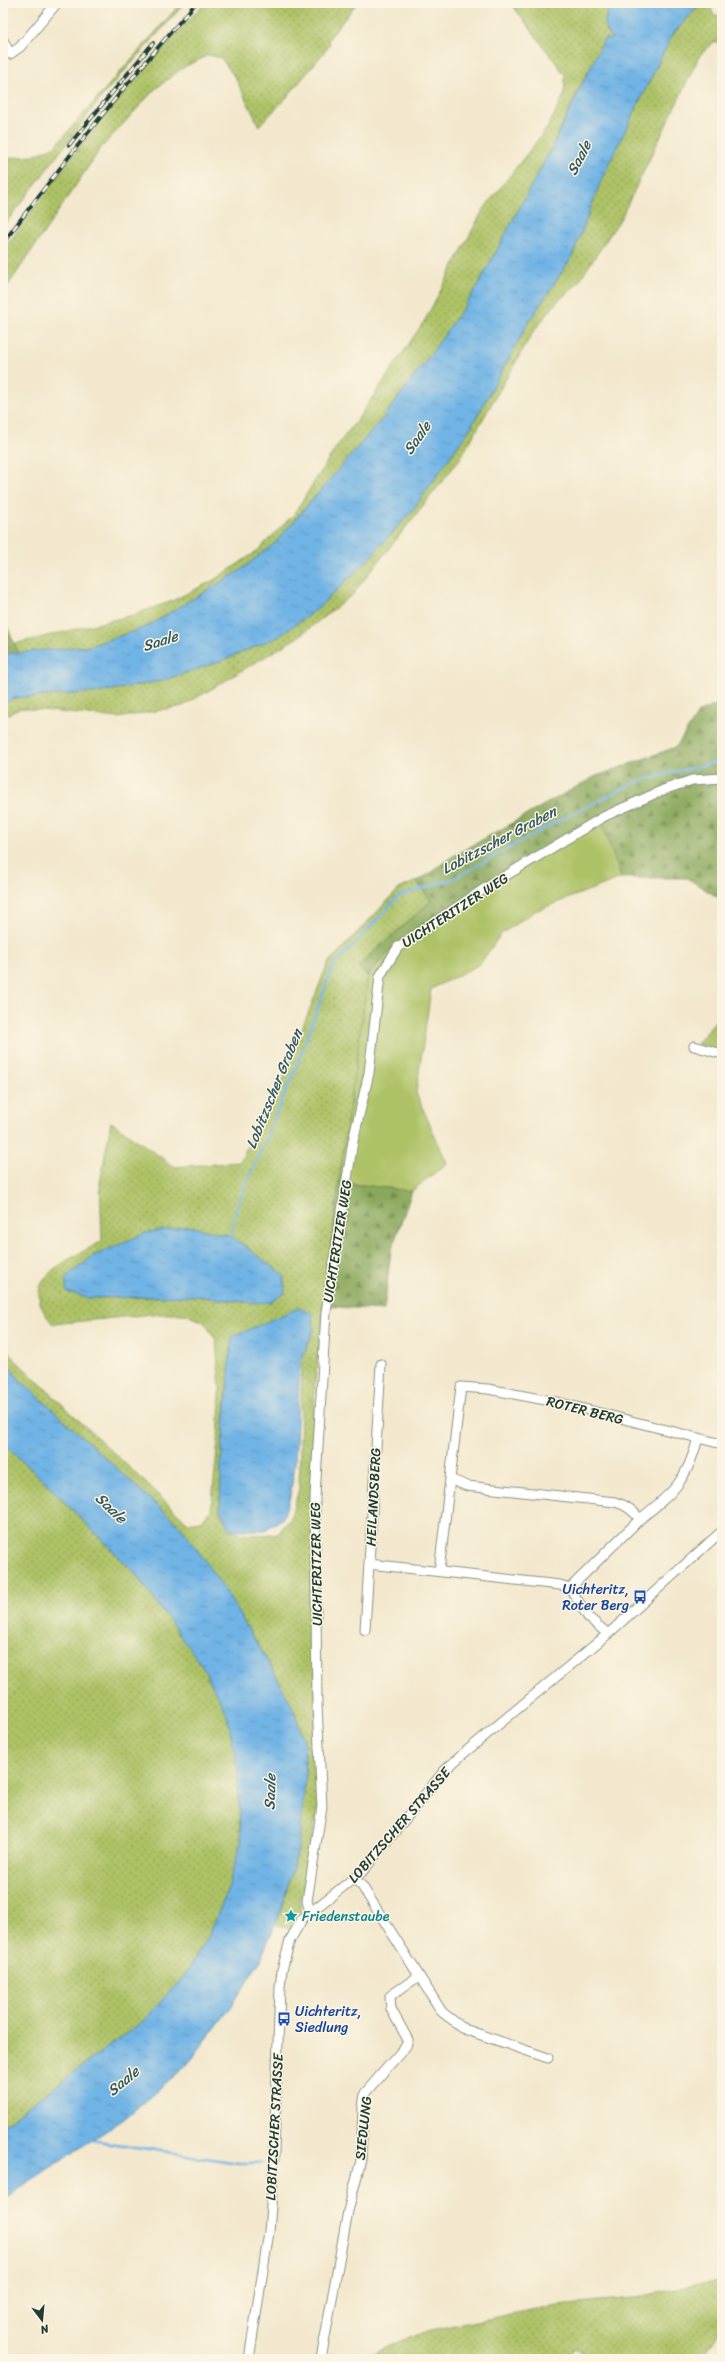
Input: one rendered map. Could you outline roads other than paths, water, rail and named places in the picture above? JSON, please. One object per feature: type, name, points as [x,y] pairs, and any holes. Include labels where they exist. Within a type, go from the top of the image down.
[{"type":"street","points":[[3,40],[10,54],[20,47],[57,3]]},
{"type":"street","name":"UICHTERITZER WEG","points":[[310,1911],[307,1902],[322,1807],[317,1705],[315,1496],[326,1312],[353,1141],[369,1073],[380,976],[398,946],[488,886],[603,817],[663,790],[692,780],[722,778]]},
{"type":"street","points":[[694,1046],[722,1054]]},
{"type":"street","name":"HEILANDSBERG","points":[[365,1630],[381,1364]]},
{"type":"street","name":"ROTER BERG","points":[[439,1572],[461,1387],[488,1389],[561,1403],[698,1438]]},
{"type":"street","points":[[570,1588],[640,1519],[679,1485],[692,1460],[698,1438],[722,1444]]},
{"type":"street","points":[[450,1479],[467,1486],[615,1502],[625,1505],[640,1519]]},
{"type":"street","name":"LOBITZSCHER STRASSE","points":[[249,2359],[269,2232],[282,1970],[293,1934],[303,1918],[310,1911],[355,1879],[445,1770],[608,1634],[722,1531]]},
{"type":"street","points":[[369,1564],[560,1585],[570,1588],[588,1617],[608,1634]]},
{"type":"street","points":[[355,1879],[362,1886],[442,2012],[464,2029],[541,2054],[548,2058]]},
{"type":"street","name":"SIEDLUNG","points":[[321,2359],[348,2211],[361,2160],[365,2094],[406,2046],[408,2040],[391,2008],[390,1996],[418,1976]]},
{"type":"water","name":"Saale","points":[[611,3],[701,3],[672,35],[602,178],[572,257],[530,320],[471,427],[412,511],[368,560],[318,608],[278,637],[221,661],[161,681],[101,692],[14,698],[3,704],[3,654],[90,646],[146,627],[241,570],[275,543],[383,418],[436,347],[476,289],[550,151],[604,39],[612,39],[605,27],[605,19]]},
{"type":"water","points":[[188,1226],[231,1236],[284,1275],[285,1293],[271,1302],[252,1303],[195,1296],[88,1298],[67,1292],[65,1278],[93,1256],[145,1233]]},
{"type":"water","points":[[298,1308],[312,1313],[314,1329],[300,1362],[295,1465],[290,1496],[283,1518],[265,1530],[230,1530],[220,1510],[221,1462],[232,1337]]},
{"type":"water","name":"Saale","points":[[3,1359],[19,1379],[182,1528],[226,1592],[279,1681],[294,1710],[304,1741],[306,1774],[298,1850],[281,1910],[260,1961],[231,2007],[187,2065],[124,2119],[3,2199],[3,2125],[143,2021],[185,1975],[209,1935],[227,1892],[241,1841],[237,1764],[227,1715],[203,1667],[135,1573],[40,1477],[3,1444]]},
{"type":"waterway","name":"Lobitzscher Graben","points":[[231,1236],[236,1208],[296,1068],[333,966],[399,896],[453,879],[556,822],[638,781],[722,761]]},
{"type":"waterway","points":[[91,2140],[238,2163],[262,2163]]},
{"type":"railway","points":[[3,243],[97,121],[196,3]]},
{"type":"railway","points":[[69,145],[153,43]]},
{"type":"place","name":"Uichteritz, Roter Berg","points":[[640,1597]]},
{"type":"place","name":"Friedenstaube","points":[[291,1916]]},
{"type":"place","name":"Uichteritz, Siedlung","points":[[284,2019]]}]
